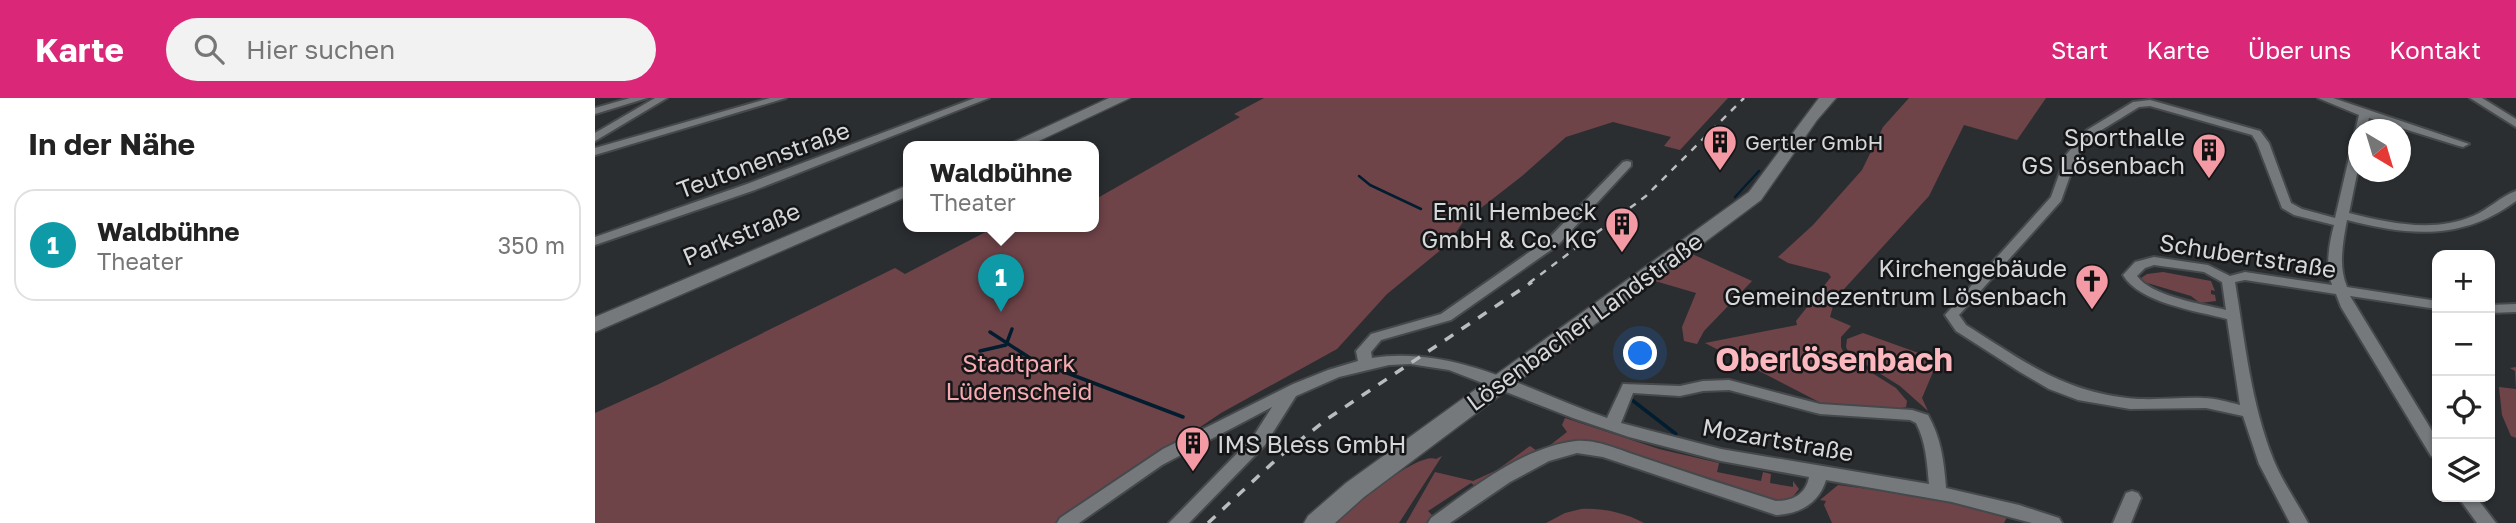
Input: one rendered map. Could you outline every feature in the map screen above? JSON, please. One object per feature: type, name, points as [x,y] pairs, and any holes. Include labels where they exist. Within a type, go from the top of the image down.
[{"type":"main road","points":[[1024,141],[1122,98]]},
{"type":"main road","name":"Lösenbacher Landstraße","points":[[1317,523],[1365,482],[1755,196],[1811,117],[1828,98]]},
{"type":"main road","name":"Parkstraße","points":[[595,325],[903,192]]},
{"type":"street","points":[[595,111],[642,98]]},
{"type":"street","points":[[595,138],[662,98]]},
{"type":"street","points":[[595,152],[781,98]]},
{"type":"street","name":"Teutonenstraße","points":[[595,241],[751,187],[984,98]]},
{"type":"street","points":[[2323,98],[2463,144]]},
{"type":"street","points":[[2475,98],[2516,124]]},
{"type":"street","points":[[2248,411],[2206,403],[2130,404],[2083,396],[2054,385],[2025,369],[1961,328],[1952,315],[2057,198],[2068,164],[2080,144],[2105,122],[2137,104],[2156,104],[2256,133],[2261,139],[2287,205],[2298,212],[2389,225],[2448,228],[2484,219],[2516,195]]},
{"type":"street","points":[[2363,119],[2365,113]]},
{"type":"street","points":[[1366,364],[1363,351],[1377,337],[1446,317],[1553,242],[1627,163]]},
{"type":"street","points":[[2348,182],[2333,262],[2340,291],[2432,445]]},
{"type":"street","name":"Schubertstraße","points":[[2233,316],[2149,292],[2129,279],[2137,267],[2154,261],[2208,270],[2228,280],[2245,276],[2432,304]]},
{"type":"street","points":[[2228,280],[2248,411],[2273,482],[2299,523]]},
{"type":"street","points":[[2495,309],[2516,308]]},
{"type":"street","name":"Mozartstraße","points":[[1066,523],[1146,467],[1292,390],[1366,364],[1390,360],[1434,362],[1499,383],[1612,426],[1680,446],[1818,473],[1938,491],[2053,523]]},
{"type":"street","points":[[1612,426],[1628,388],[1680,391],[1703,386],[1729,385],[1819,409],[1912,415],[1925,421],[1929,432],[1938,491]]},
{"type":"street","points":[[1178,523],[1259,441],[1292,390]]},
{"type":"street","points":[[1437,523],[1523,468],[1563,449],[1577,447],[1605,452],[1776,508],[1791,507],[1806,498],[1817,487],[1818,473]]},
{"type":"street","points":[[2122,523],[2132,498]]},
{"type":"street","points":[[2470,502],[2487,523]]},
{"type":"green space","name":"Stadtpark Lüdenscheid","points":[[1264,98],[1728,98],[1680,150],[1664,146],[1671,137],[1613,122],[1566,137],[1463,222],[1448,244],[1387,294],[1337,349],[1221,413],[1058,523],[595,523],[595,413],[895,268],[905,274],[986,232],[1099,232],[1099,197],[1240,117],[1234,114]]},
{"type":"green space","points":[[1909,98],[2046,98],[2017,140],[1964,125],[1929,196],[1835,299],[1830,317],[1851,326],[1841,337],[1845,356],[1896,388],[1907,401],[1906,407],[1897,409],[1821,403],[1705,343],[1797,325],[1796,321],[1831,277],[1828,273],[1788,263],[1778,257],[1813,225],[1862,170],[1883,127]]},
{"type":"green space","points":[[1690,253],[1752,281],[1704,331],[1697,344],[1684,341],[1682,327],[1696,293],[1655,281]]},
{"type":"green space","points":[[2163,272],[2211,281],[2215,291],[2211,290],[2211,294],[2215,295],[2216,301],[2200,303],[2191,296],[2144,282],[2141,278],[2147,274]]},
{"type":"green space","points":[[1863,333],[1938,360],[1922,398],[1928,411],[1900,386],[1850,355],[1846,347],[1847,339]]},
{"type":"green space","points":[[2499,387],[2516,389],[2516,438],[2511,436],[2502,415]]},
{"type":"green space","points":[[1565,418],[1659,449],[1719,463],[1717,472],[1761,481],[1763,472],[1771,474],[1770,483],[1793,487],[1793,481],[1799,489],[1791,499],[1781,501],[1595,443],[1565,441],[1478,488],[1471,483],[1428,511],[1435,518],[1429,523],[1406,523],[1435,472],[1473,481],[1497,470],[1530,446],[1540,453],[1567,432],[1562,425]]},
{"type":"green space","points":[[1442,456],[1399,523],[1334,523],[1400,472],[1427,459]]},
{"type":"green space","points":[[1838,485],[1927,497],[2007,517],[2004,523],[1832,523],[1824,505],[1826,501],[1820,500]]},
{"type":"green space","points":[[1581,509],[1614,512],[1644,523],[1546,523],[1565,513]]},
{"type":"waterway","points":[[1735,197],[1759,171]]},
{"type":"waterway","points":[[1359,176],[1370,185],[1421,209]]},
{"type":"waterway","points":[[1007,343],[1012,329]]},
{"type":"waterway","points":[[990,332],[1007,343]]},
{"type":"waterway","points":[[980,351],[1007,343]]},
{"type":"waterway","points":[[1007,343],[1033,360],[1183,417]]},
{"type":"waterway","points":[[1632,400],[1676,434]]},
{"type":"railway","points":[[1529,283],[1646,196],[1744,98]]},
{"type":"railway","points":[[1208,523],[1279,457],[1327,419],[1532,282]]},
{"type":"place","name":"Gertler GmbH","points":[[1720,172]]},
{"type":"place","name":"Sporthalle GS Lösenbach","points":[[2209,180]]},
{"type":"place","name":"Emil Hembeck GmbH & Co. KG","points":[[1622,254]]},
{"type":"place","name":"Kirchengebäude Gemeindezentrum Lösenbach","points":[[2092,311]]},
{"type":"place","name":"Waldbühne","points":[[1001,312]]},
{"type":"place","name":"IMS Bless GmbH","points":[[1193,473]]},
{"type":"district","name":"Oberlösenbach","points":[[1834,359]]}]
